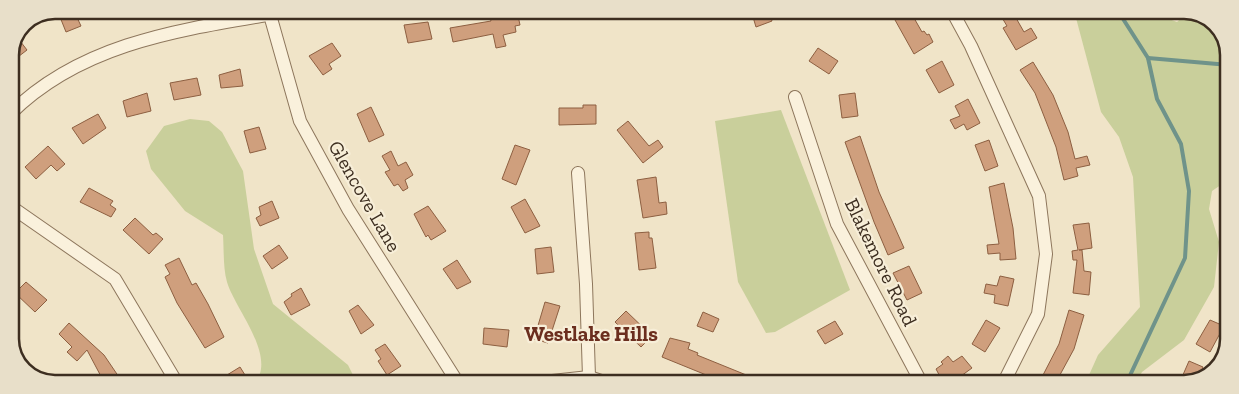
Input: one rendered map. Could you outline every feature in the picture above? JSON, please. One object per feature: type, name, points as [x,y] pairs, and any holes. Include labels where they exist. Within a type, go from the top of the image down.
[{"type":"street","points":[[19,106],[48,82],[87,60],[138,40],[249,19]]},
{"type":"street","name":"Glencove Lane","points":[[271,19],[300,121],[348,210],[453,375]]},
{"type":"street","points":[[956,19],[971,46],[1039,196],[1046,254],[1038,314],[1008,375]]},
{"type":"street","name":"Blakemore Road","points":[[795,97],[837,224],[917,375]]},
{"type":"street","points":[[578,173],[590,375]]},
{"type":"street","points":[[19,212],[115,279],[172,375]]},
{"type":"green space","points":[[1076,19],[1169,19],[1177,22],[1180,19],[1194,20],[1200,22],[1211,31],[1218,41],[1220,47],[1220,186],[1212,191],[1209,209],[1219,242],[1214,287],[1184,340],[1140,375],[1089,375],[1098,355],[1140,307],[1133,177],[1119,137],[1101,112]]},
{"type":"green space","points":[[781,110],[850,290],[775,332],[766,333],[738,282],[715,121]]},
{"type":"green space","points":[[190,119],[209,121],[222,132],[243,171],[254,249],[273,304],[348,365],[353,375],[259,375],[261,360],[258,346],[227,282],[224,265],[223,235],[185,211],[151,169],[146,151],[164,126]]},
{"type":"building","points":[[61,19],[78,19],[81,26],[66,32]]},
{"type":"building","points":[[490,19],[519,19],[520,25],[515,26],[516,32],[503,35],[506,46],[496,48],[493,34],[453,42],[450,28],[491,21]]},
{"type":"building","points":[[754,19],[771,19],[772,21],[756,27]]},
{"type":"building","points":[[894,19],[915,19],[922,32],[924,31],[927,35],[929,34],[933,42],[914,54]]},
{"type":"building","points":[[1003,19],[1017,19],[1024,32],[1031,28],[1037,38],[1016,50],[1003,28],[1007,26]]},
{"type":"building","points":[[428,22],[432,39],[408,43],[404,25]]},
{"type":"building","points":[[21,42],[27,50],[19,56]]},
{"type":"building","points":[[332,43],[341,56],[329,64],[332,69],[323,75],[309,56]]},
{"type":"building","points":[[818,48],[838,61],[829,74],[809,61]]},
{"type":"building","points":[[942,61],[954,85],[939,93],[926,70]]},
{"type":"building","points":[[1033,62],[1053,95],[1068,132],[1075,159],[1087,156],[1090,165],[1076,168],[1078,176],[1064,180],[1056,147],[1035,93],[1020,70]]},
{"type":"building","points":[[240,69],[243,86],[221,88],[219,75]]},
{"type":"building","points":[[197,78],[201,95],[174,100],[170,83]]},
{"type":"building","points":[[147,93],[151,111],[127,117],[123,101]]},
{"type":"building","points":[[855,93],[858,116],[842,118],[839,95]]},
{"type":"building","points":[[968,99],[980,123],[967,130],[964,124],[955,129],[950,120],[960,116],[955,106]]},
{"type":"building","points":[[583,105],[596,105],[596,124],[559,125],[559,108],[583,108]]},
{"type":"building","points":[[371,107],[384,135],[369,142],[357,114]]},
{"type":"building","points":[[98,114],[106,128],[83,144],[72,128]]},
{"type":"building","points":[[628,121],[649,146],[658,140],[663,147],[643,163],[617,130]]},
{"type":"building","points":[[259,127],[266,149],[250,153],[244,131]]},
{"type":"building","points":[[860,136],[879,192],[904,248],[888,255],[845,142]]},
{"type":"building","points":[[989,140],[998,166],[985,171],[975,145]]},
{"type":"building","points":[[515,145],[530,150],[516,185],[502,179]]},
{"type":"building","points":[[48,146],[65,164],[57,171],[51,165],[36,179],[25,167]]},
{"type":"building","points":[[391,151],[398,166],[406,162],[413,175],[405,180],[408,188],[403,191],[398,184],[394,186],[385,172],[390,170],[382,156]]},
{"type":"building","points":[[656,177],[659,203],[666,202],[667,214],[643,218],[637,180]]},
{"type":"building","points":[[1004,183],[1013,228],[1016,259],[1000,260],[1000,253],[988,254],[987,245],[999,244],[989,187]]},
{"type":"building","points":[[89,188],[113,201],[110,205],[116,209],[111,217],[80,202]]},
{"type":"building","points":[[525,199],[540,226],[525,233],[511,207]]},
{"type":"building","points":[[272,201],[279,218],[260,226],[256,218],[261,215],[259,207]]},
{"type":"building","points":[[428,206],[446,231],[431,240],[428,235],[426,237],[414,214]]},
{"type":"building","points":[[135,218],[153,235],[156,233],[163,239],[149,254],[123,230]]},
{"type":"building","points":[[1089,223],[1092,248],[1079,250],[1082,250],[1084,271],[1091,272],[1089,295],[1073,293],[1077,260],[1073,260],[1072,251],[1078,250],[1073,225]]},
{"type":"building","points":[[649,232],[649,238],[652,238],[656,268],[639,270],[635,233]]},
{"type":"building","points":[[279,245],[288,258],[272,269],[263,256]]},
{"type":"building","points":[[551,247],[554,272],[537,274],[535,249]]},
{"type":"building","points":[[179,258],[192,285],[196,283],[208,304],[224,337],[205,348],[177,303],[165,277],[170,274],[165,265]]},
{"type":"building","points":[[457,260],[471,282],[457,289],[443,269]]},
{"type":"building","points":[[909,266],[922,293],[907,300],[893,273]]},
{"type":"building","points":[[1000,276],[1014,279],[1008,306],[994,303],[995,295],[984,293],[986,284],[997,286]]},
{"type":"building","points":[[26,282],[47,300],[35,312],[19,297],[19,289]]},
{"type":"building","points":[[301,288],[310,305],[291,315],[284,302],[292,296],[291,294]]},
{"type":"building","points":[[545,302],[560,306],[548,343],[534,339]]},
{"type":"building","points":[[358,305],[374,325],[361,334],[349,311]]},
{"type":"building","points":[[1069,310],[1084,315],[1074,349],[1060,375],[1043,375],[1059,344]]},
{"type":"building","points":[[626,311],[652,336],[641,347],[615,322]]},
{"type":"building","points":[[703,312],[719,319],[713,332],[697,326]]},
{"type":"building","points":[[986,320],[1000,328],[985,352],[972,344]]},
{"type":"building","points":[[1210,320],[1220,324],[1220,333],[1210,352],[1196,344]]},
{"type":"building","points":[[835,321],[843,334],[825,344],[817,331]]},
{"type":"building","points":[[69,323],[104,355],[118,375],[100,375],[87,350],[77,361],[67,352],[72,347],[59,334]]},
{"type":"building","points":[[484,328],[509,330],[507,347],[483,344]]},
{"type":"building","points":[[670,338],[690,343],[688,349],[698,353],[697,355],[746,375],[706,375],[662,357]]},
{"type":"building","points":[[385,344],[401,366],[387,375],[378,361],[381,359],[375,350]]},
{"type":"building","points":[[948,356],[953,362],[962,356],[972,368],[962,375],[939,375],[936,369],[943,364],[941,362]]},
{"type":"building","points":[[1189,361],[1203,367],[1200,372],[1183,375]]},
{"type":"building","points":[[240,367],[245,375],[227,375]]},
{"type":"waterway","points":[[1123,19],[1148,58],[1157,99],[1181,144],[1189,191],[1185,258],[1130,375]]},
{"type":"waterway","points":[[1148,58],[1220,64]]},
{"type":"district","name":"Westlake Hills","points":[[591,333]]}]
